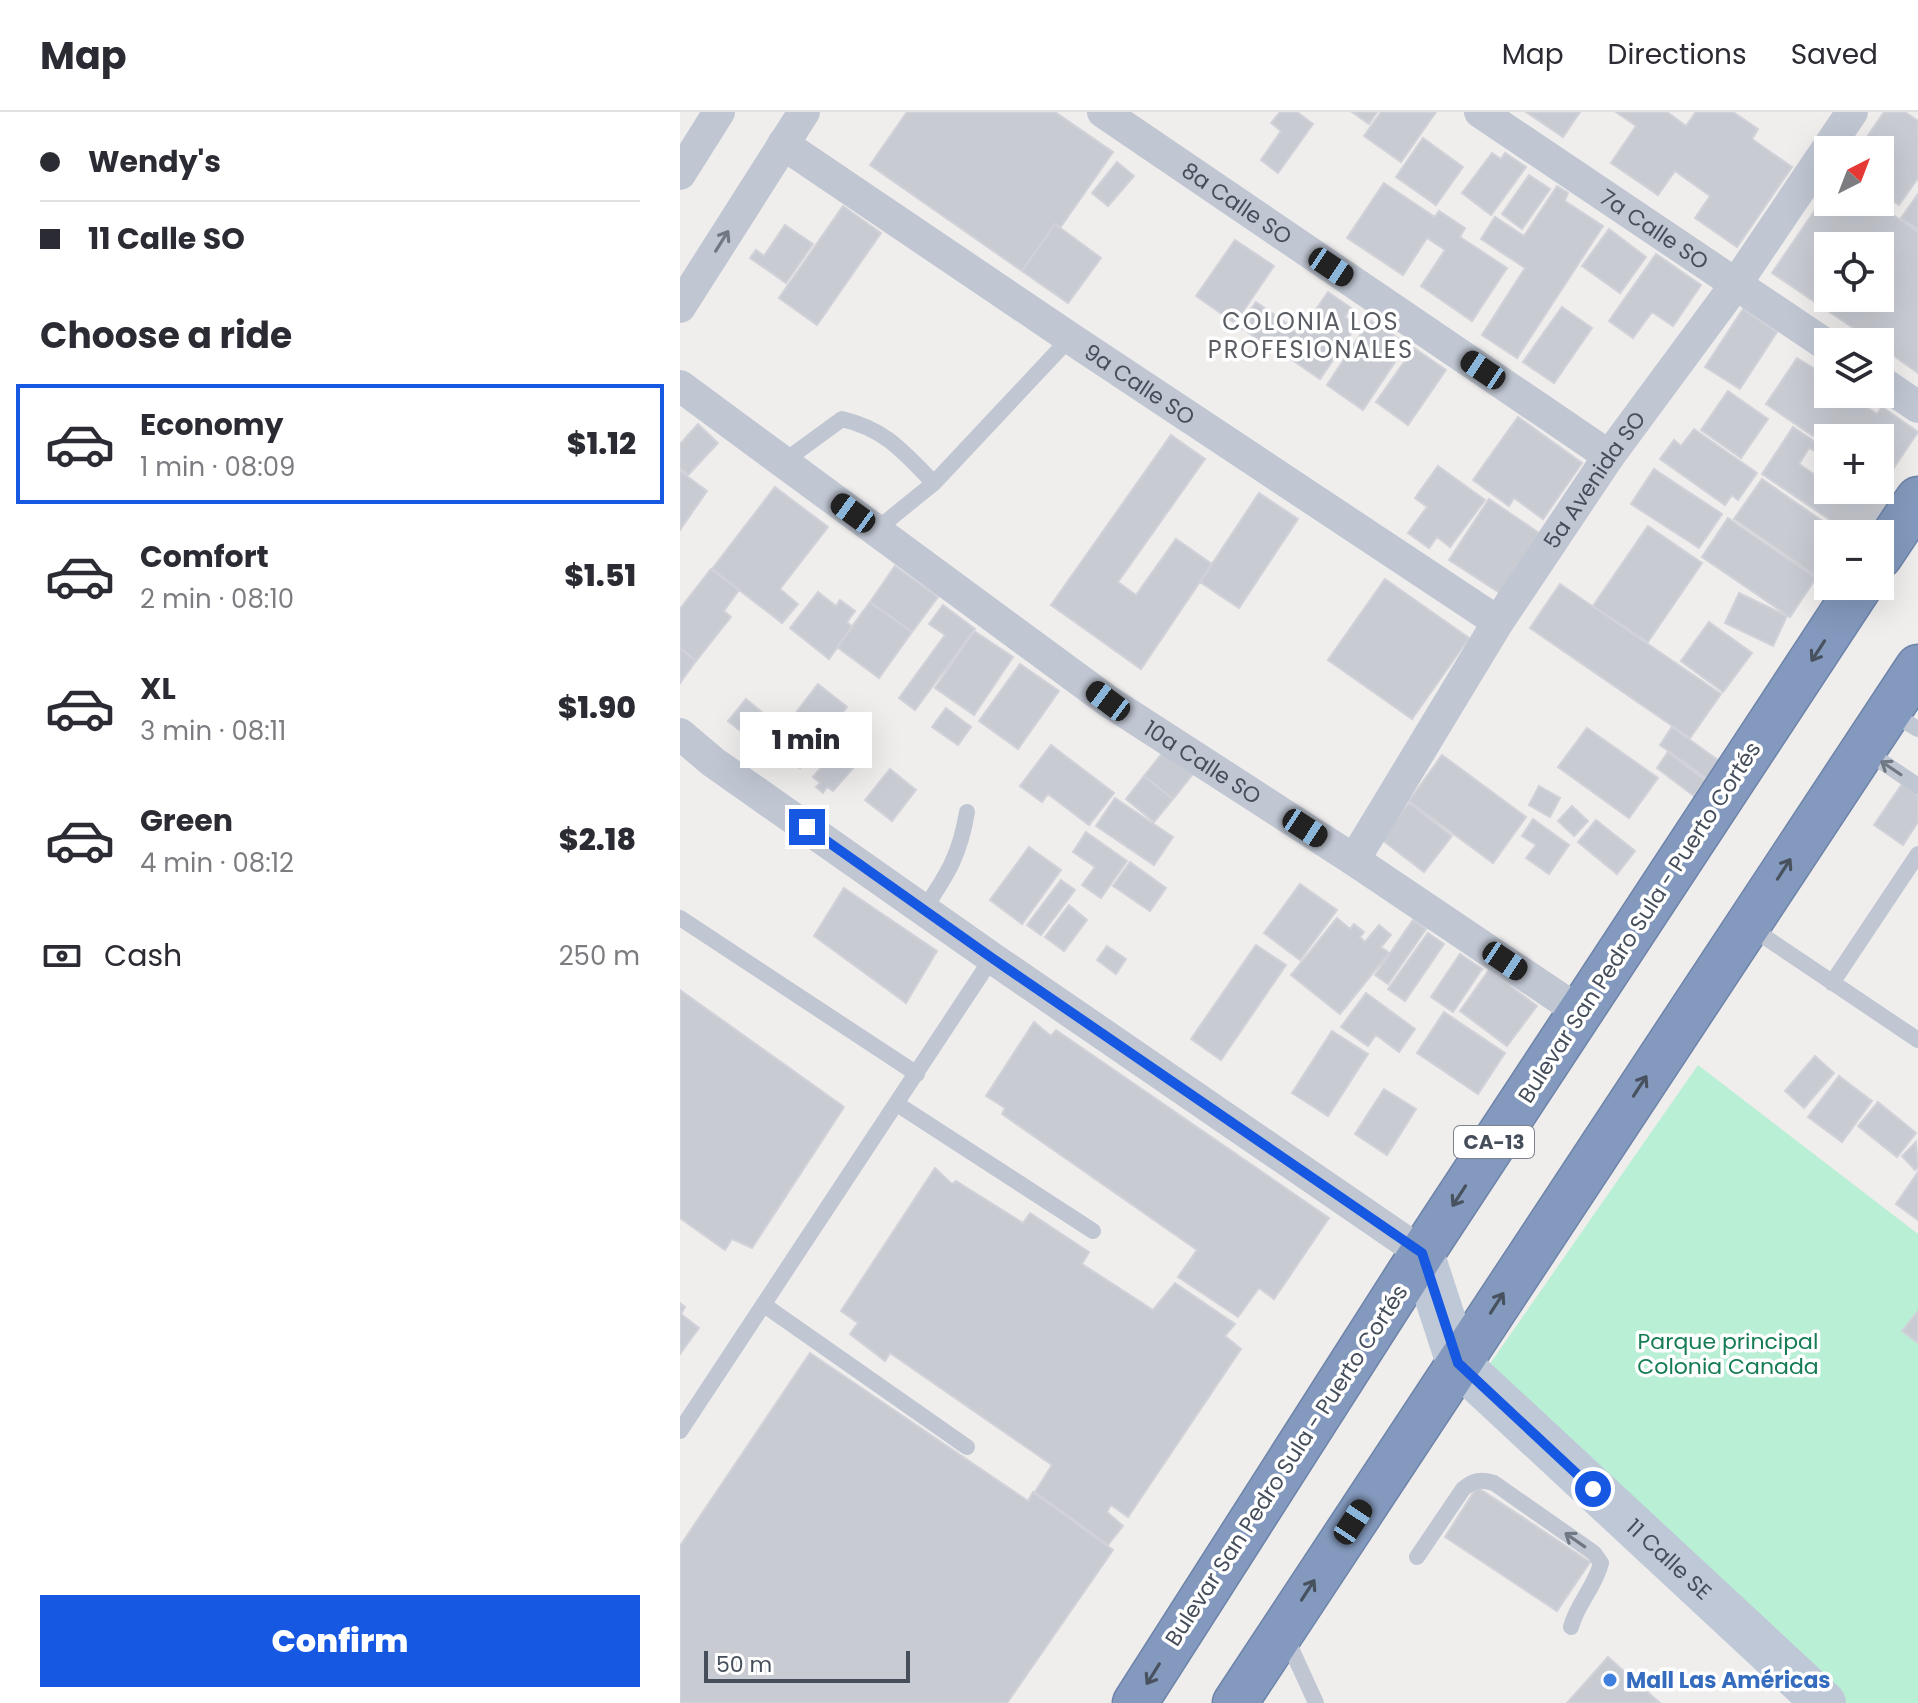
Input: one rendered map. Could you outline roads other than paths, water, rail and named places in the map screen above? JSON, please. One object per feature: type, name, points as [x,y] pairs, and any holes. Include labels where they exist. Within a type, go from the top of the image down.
[{"type":"highway","points":[[1894,535],[1918,499]]},
{"type":"highway","name":"Bulevar San Pedro Sula - Puerto Cortés","points":[[1135,1703],[1422,1253],[1851,600]]},
{"type":"highway","points":[[1235,1703],[1863,749],[1903,720],[1918,667]]},
{"type":"street","points":[[680,174],[719,112]]},
{"type":"street","points":[[680,307],[804,112]]},
{"type":"street","name":"8a Calle SO","points":[[1103,112],[1609,456]]},
{"type":"street","name":"7a Calle SO","points":[[1480,112],[1814,337]]},
{"type":"street","name":"5a Avenida SO","points":[[1354,860],[1498,622],[1609,456],[1736,284],[1852,112]]},
{"type":"street","name":"9a Calle SO","points":[[783,144],[1498,622]]},
{"type":"street","name":"10a Calle SO","points":[[680,386],[1108,701],[1354,860],[1580,1012]]},
{"type":"street","points":[[1894,391],[1918,407]]},
{"type":"street","points":[[680,734],[713,762],[992,958],[1422,1253]]},
{"type":"street","name":"11 Calle SE","points":[[1422,1253],[1458,1363],[1824,1703]]},
{"type":"lane","points":[[876,530],[934,483],[1070,338]]},
{"type":"lane","points":[[783,462],[842,419],[863,424],[886,436],[934,483]]},
{"type":"lane","points":[[1863,749],[1918,786]]},
{"type":"lane","points":[[924,909],[961,845],[967,812]]},
{"type":"lane","points":[[1832,983],[1918,854]]},
{"type":"lane","points":[[680,918],[917,1074]]},
{"type":"lane","points":[[1747,925],[1918,1040]]},
{"type":"lane","points":[[680,1431],[992,958]]},
{"type":"lane","points":[[897,1104],[1093,1231]]},
{"type":"lane","points":[[764,1305],[967,1447]]},
{"type":"lane","points":[[1417,1557],[1463,1489],[1472,1481],[1494,1483],[1594,1553],[1601,1563],[1591,1591],[1575,1614],[1571,1627]]},
{"type":"lane","points":[[1282,1629],[1316,1703]]},
{"type":"place","name":"Mall Las Américas","points":[[1610,1680]]},
{"type":"district","name":"COLONIA LOS PROFESIONALES","points":[[1311,336]]},
{"type":"park label","name":"Parque principal Colonia Canada","points":[[1728,1354]]}]
